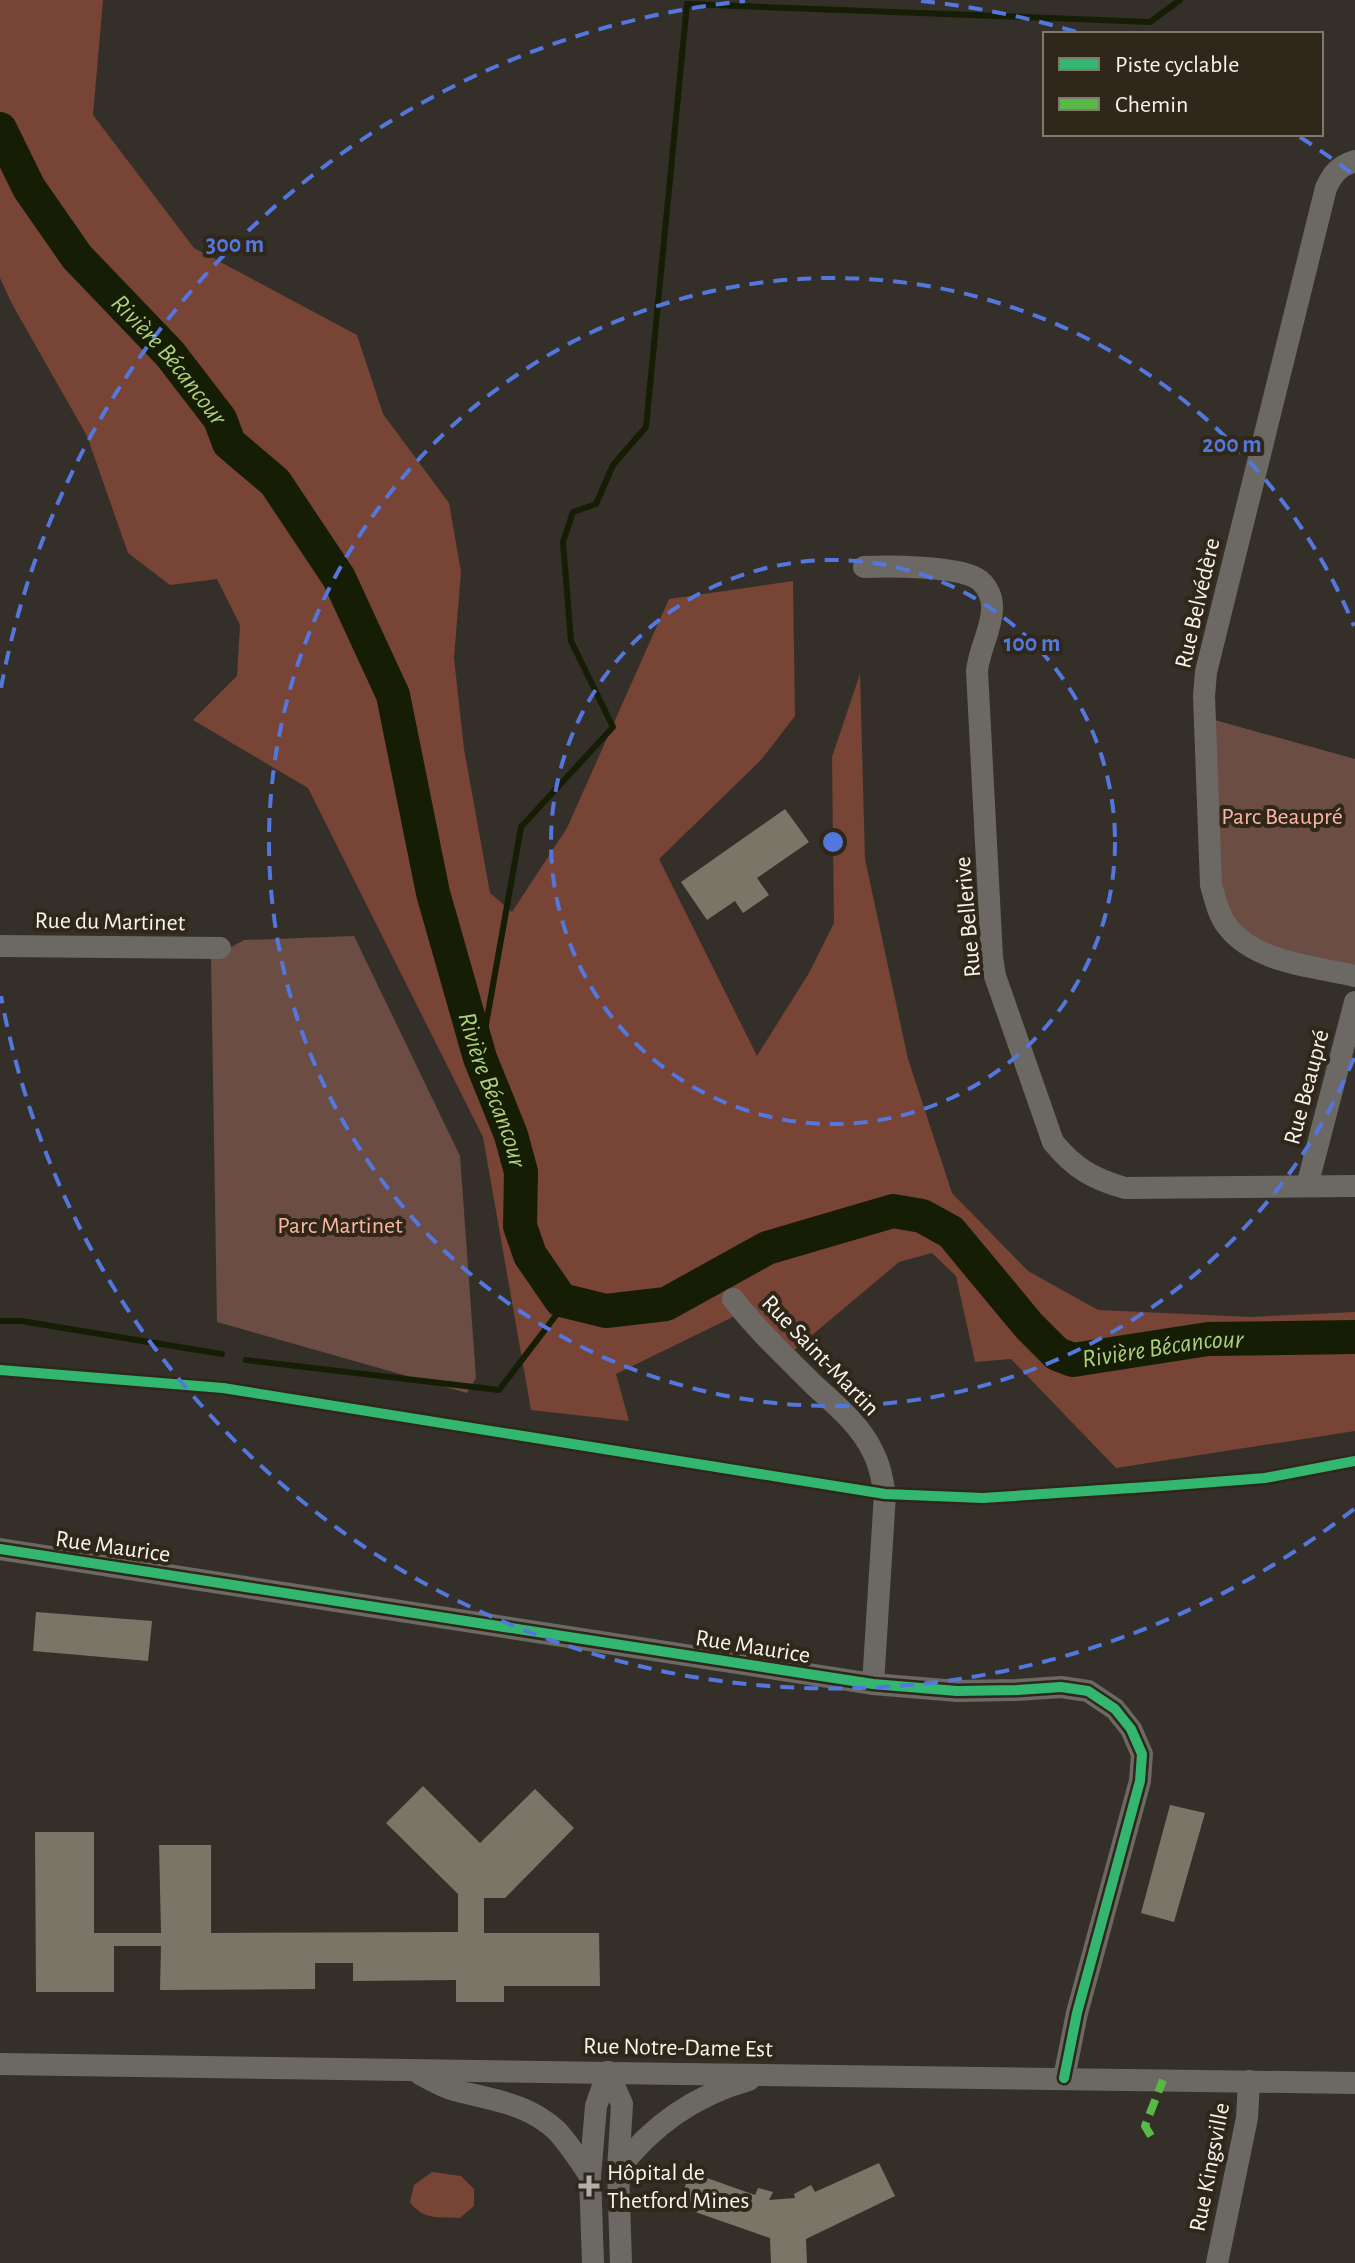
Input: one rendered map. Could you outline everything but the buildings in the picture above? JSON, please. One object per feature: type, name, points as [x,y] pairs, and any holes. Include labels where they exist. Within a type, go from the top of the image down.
[{"type":"street","name":"Rue Belvédère","points":[[1348,163],[1332,174],[1326,188],[1206,672],[1204,696],[1211,885],[1216,905],[1227,926],[1259,951],[1355,976]]},
{"type":"street","name":"Rue Bellerive","points":[[864,567],[898,566],[966,575],[979,579],[988,589],[992,601],[992,613],[978,656],[977,671],[992,957],[995,976],[1053,1142],[1066,1158],[1084,1172],[1125,1188],[1355,1186]]},
{"type":"street","name":"Rue du Martinet","points":[[0,946],[220,948]]},
{"type":"street","name":"Rue Beaupré","points":[[1307,1186],[1355,1002]]},
{"type":"street","name":"Rue Saint-Martin","points":[[733,1299],[775,1346],[851,1421],[872,1450],[880,1469],[885,1494],[873,1684]]},
{"type":"street","name":"Rue Maurice","points":[[0,1549],[873,1684],[957,1691],[1061,1687],[1088,1691],[1115,1709],[1131,1729],[1142,1754],[1140,1781],[1077,2013],[1064,2078]]},
{"type":"street","name":"Rue Notre-Dame Est","points":[[0,2064],[1355,2083]]},
{"type":"street","points":[[416,2072],[451,2089],[525,2109],[554,2128],[590,2176]]},
{"type":"street","points":[[608,2072],[622,2104],[618,2170],[621,2263]]},
{"type":"street","points":[[593,2263],[590,2176],[596,2106],[608,2072]]},
{"type":"street","points":[[618,2170],[637,2145],[664,2121],[728,2086],[771,2074]]},
{"type":"street","name":"Rue Kingsville","points":[[1217,2263],[1247,2118],[1249,2081]]},
{"type":"green space","name":"Parc Beaupré","points":[[1204,717],[1355,759],[1355,976],[1278,958],[1216,905]]},
{"type":"green space","name":"Parc Martinet","points":[[354,936],[460,1156],[476,1378],[467,1393],[217,1322],[211,958],[244,940]]},
{"type":"shaded area","points":[[0,0],[103,0],[93,115],[194,248],[357,335],[383,414],[449,503],[461,572],[454,658],[464,749],[490,893],[512,912],[567,828],[669,599],[793,581],[795,716],[761,760],[659,859],[757,1056],[809,973],[834,923],[832,757],[860,674],[865,859],[908,1059],[952,1193],[1028,1271],[1098,1310],[1251,1317],[1355,1312],[1355,1431],[1116,1468],[1011,1359],[975,1362],[956,1276],[932,1253],[899,1262],[786,1357],[743,1312],[616,1374],[629,1421],[531,1410],[483,1137],[308,788],[193,720],[237,676],[240,625],[217,579],[170,585],[128,553],[87,436],[0,278]]},
{"type":"shaded area","points":[[432,2172],[461,2176],[474,2189],[474,2206],[460,2218],[432,2216],[415,2208],[410,2202],[414,2185]]},
{"type":"waterway","points":[[480,1058],[521,827],[613,727],[571,641],[563,542],[573,512],[596,504],[613,465],[646,427],[687,4],[1150,22],[1180,0]]},
{"type":"waterway","name":"Rivière Bécancour","points":[[0,129],[29,188],[77,257],[170,354],[220,419],[229,443],[275,482],[339,578],[393,695],[433,893],[480,1058],[511,1135],[521,1172],[520,1226],[530,1255],[561,1300],[606,1311],[666,1304],[767,1248],[893,1211],[922,1216],[951,1232],[1029,1326],[1057,1354],[1073,1360],[1208,1339],[1355,1337]]},
{"type":"waterway","points":[[246,1360],[499,1390],[557,1314],[561,1300]]},
{"type":"waterway","points":[[0,1321],[21,1321],[222,1354]]},
{"type":"marked path","points":[[1151,2136],[1145,2126],[1163,2080]]},
{"type":"cycle path","points":[[0,1370],[223,1388],[885,1494],[983,1498],[1162,1486],[1265,1478],[1355,1461]]},
{"type":"cycle path","points":[[0,1549],[873,1684],[957,1691],[1061,1687],[1088,1691],[1115,1709],[1131,1729],[1142,1754],[1140,1781],[1077,2013],[1064,2078]]},
{"type":"place","name":"Hôpital de Thetford Mines","points":[[589,2186]]}]
